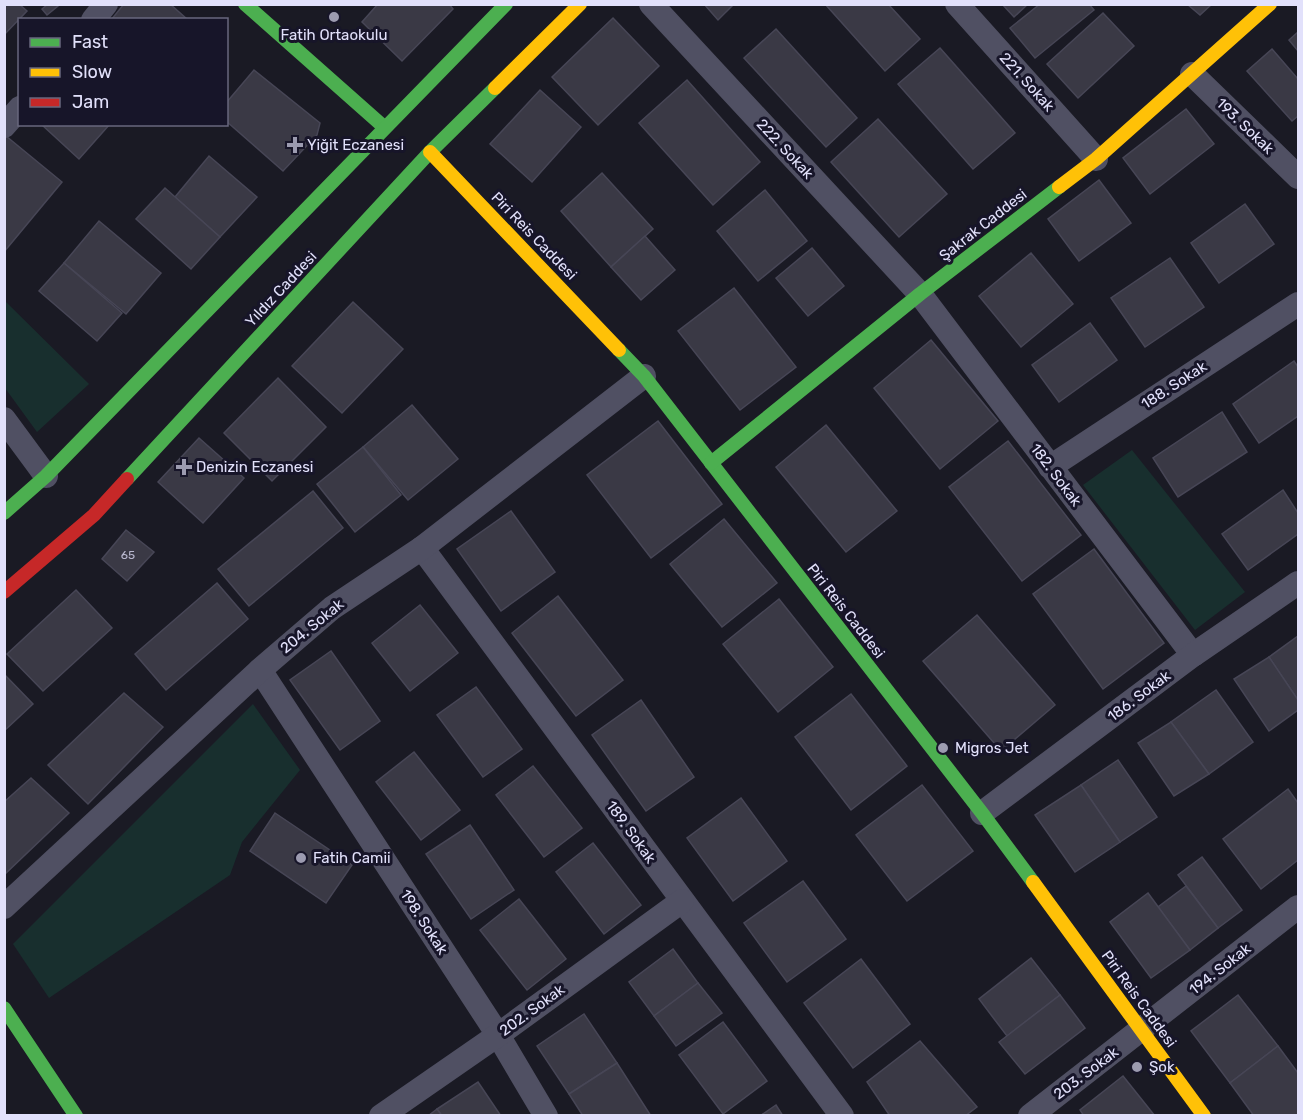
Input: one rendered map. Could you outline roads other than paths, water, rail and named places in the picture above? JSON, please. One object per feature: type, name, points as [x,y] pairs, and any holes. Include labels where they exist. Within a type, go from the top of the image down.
[{"type":"street","points":[[95,18],[106,4]]},
{"type":"street","points":[[245,4],[384,127]]},
{"type":"street","points":[[4,513],[46,476],[506,4]]},
{"type":"street","name":"Yıldız Caddesi","points":[[4,592],[94,515],[430,152],[580,4]]},
{"type":"street","name":"222. Sokak","points":[[651,4],[920,294]]},
{"type":"street","name":"221. Sokak","points":[[957,4],[1096,159]]},
{"type":"street","name":"Şakrak Caddesi","points":[[711,463],[920,294],[1096,159],[1270,4]]},
{"type":"street","name":"193. Sokak","points":[[1192,74],[1299,177]]},
{"type":"street","points":[[4,126],[18,110]]},
{"type":"street","name":"Piri Reis Caddesi","points":[[430,152],[644,376],[982,813],[1204,1116]]},
{"type":"street","name":"182. Sokak","points":[[920,294],[1193,655]]},
{"type":"street","name":"188. Sokak","points":[[1050,467],[1299,304]]},
{"type":"street","name":"204. Sokak","points":[[4,907],[260,670],[332,608],[422,548],[644,376]]},
{"type":"street","points":[[4,419],[46,476]]},
{"type":"street","name":"189. Sokak","points":[[422,548],[842,1116]]},
{"type":"street","name":"186. Sokak","points":[[982,813],[1193,655],[1299,583]]},
{"type":"street","name":"198. Sokak","points":[[260,670],[498,1035],[546,1116]]},
{"type":"street","name":"202. Sokak","points":[[381,1116],[498,1035],[682,901]]},
{"type":"street","name":"194. Sokak","points":[[1142,1030],[1299,907]]},
{"type":"street","points":[[4,1008],[76,1116]]},
{"type":"street","name":"203. Sokak","points":[[1030,1116],[1142,1030]]},
{"type":"place","name":"Fatih Ortaokulu","points":[[334,17]]},
{"type":"place","name":"Yiğit Eczanesi","points":[[295,145]]},
{"type":"place","name":"Denizin Eczanesi","points":[[184,467]]},
{"type":"place","name":"Migros Jet","points":[[943,748]]},
{"type":"place","name":"Fatih Camii","points":[[301,858]]},
{"type":"place","name":"Şok","points":[[1137,1067]]}]
